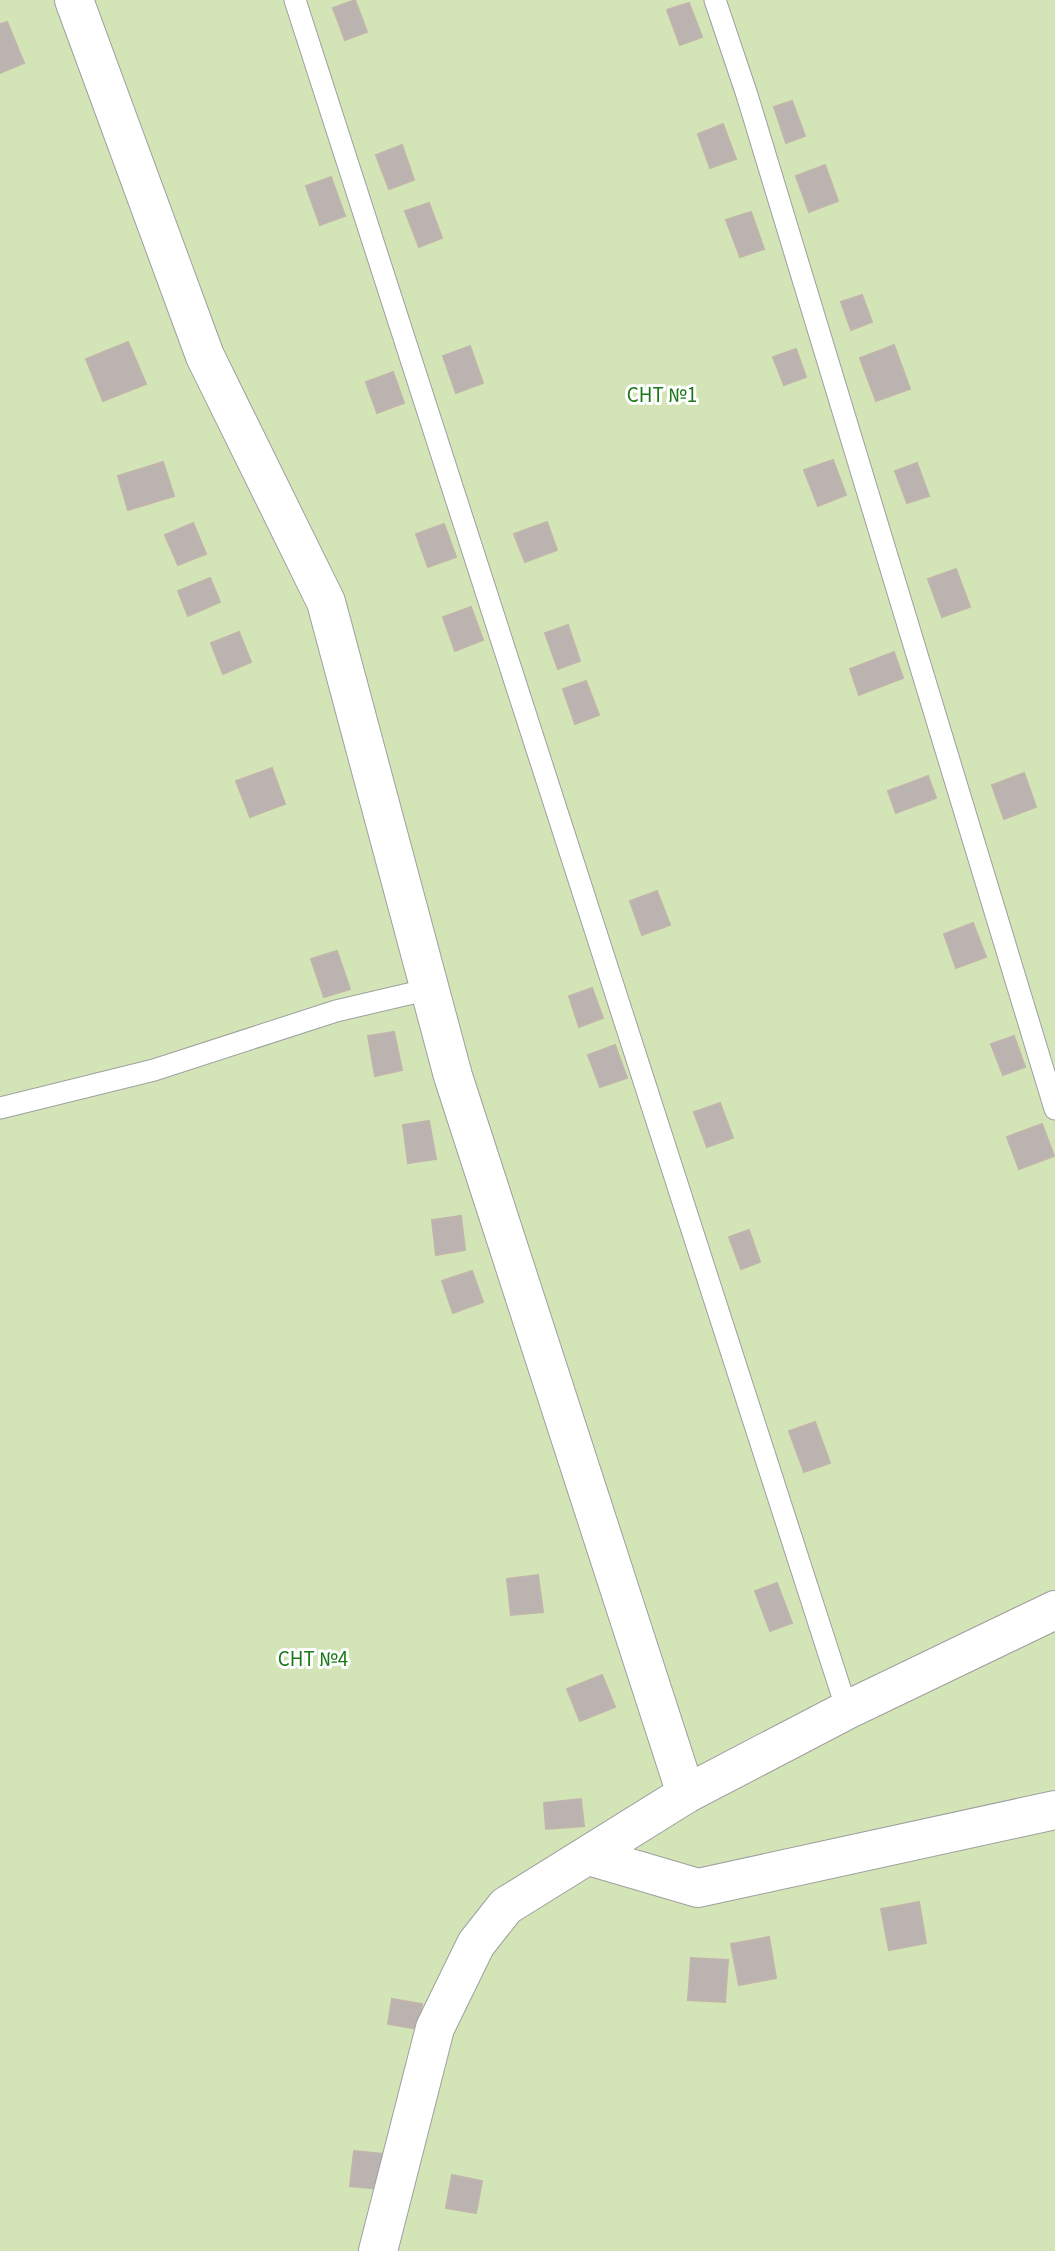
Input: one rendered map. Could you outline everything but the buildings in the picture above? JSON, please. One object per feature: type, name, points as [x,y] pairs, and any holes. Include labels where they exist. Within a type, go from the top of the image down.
[{"type":"street","points":[[74,0],[205,356],[327,602],[453,1076],[686,1794]]},
{"type":"street","points":[[378,2251],[435,2028],[476,1944],[506,1906],[686,1794],[846,1710],[1055,1610]]},
{"type":"street","points":[[589,1856],[698,1888],[1055,1810]]},
{"type":"lane","points":[[295,0],[846,1710]]},
{"type":"lane","points":[[715,0],[755,121],[1055,1109]]},
{"type":"lane","points":[[0,1108],[154,1070],[336,1011],[430,989]]},
{"type":"green space","name":"СНТ №1","points":[[0,0],[1055,0],[1055,2251],[0,2251]]},
{"type":"park label","name":"СНТ №4","points":[[313,1659]]}]
